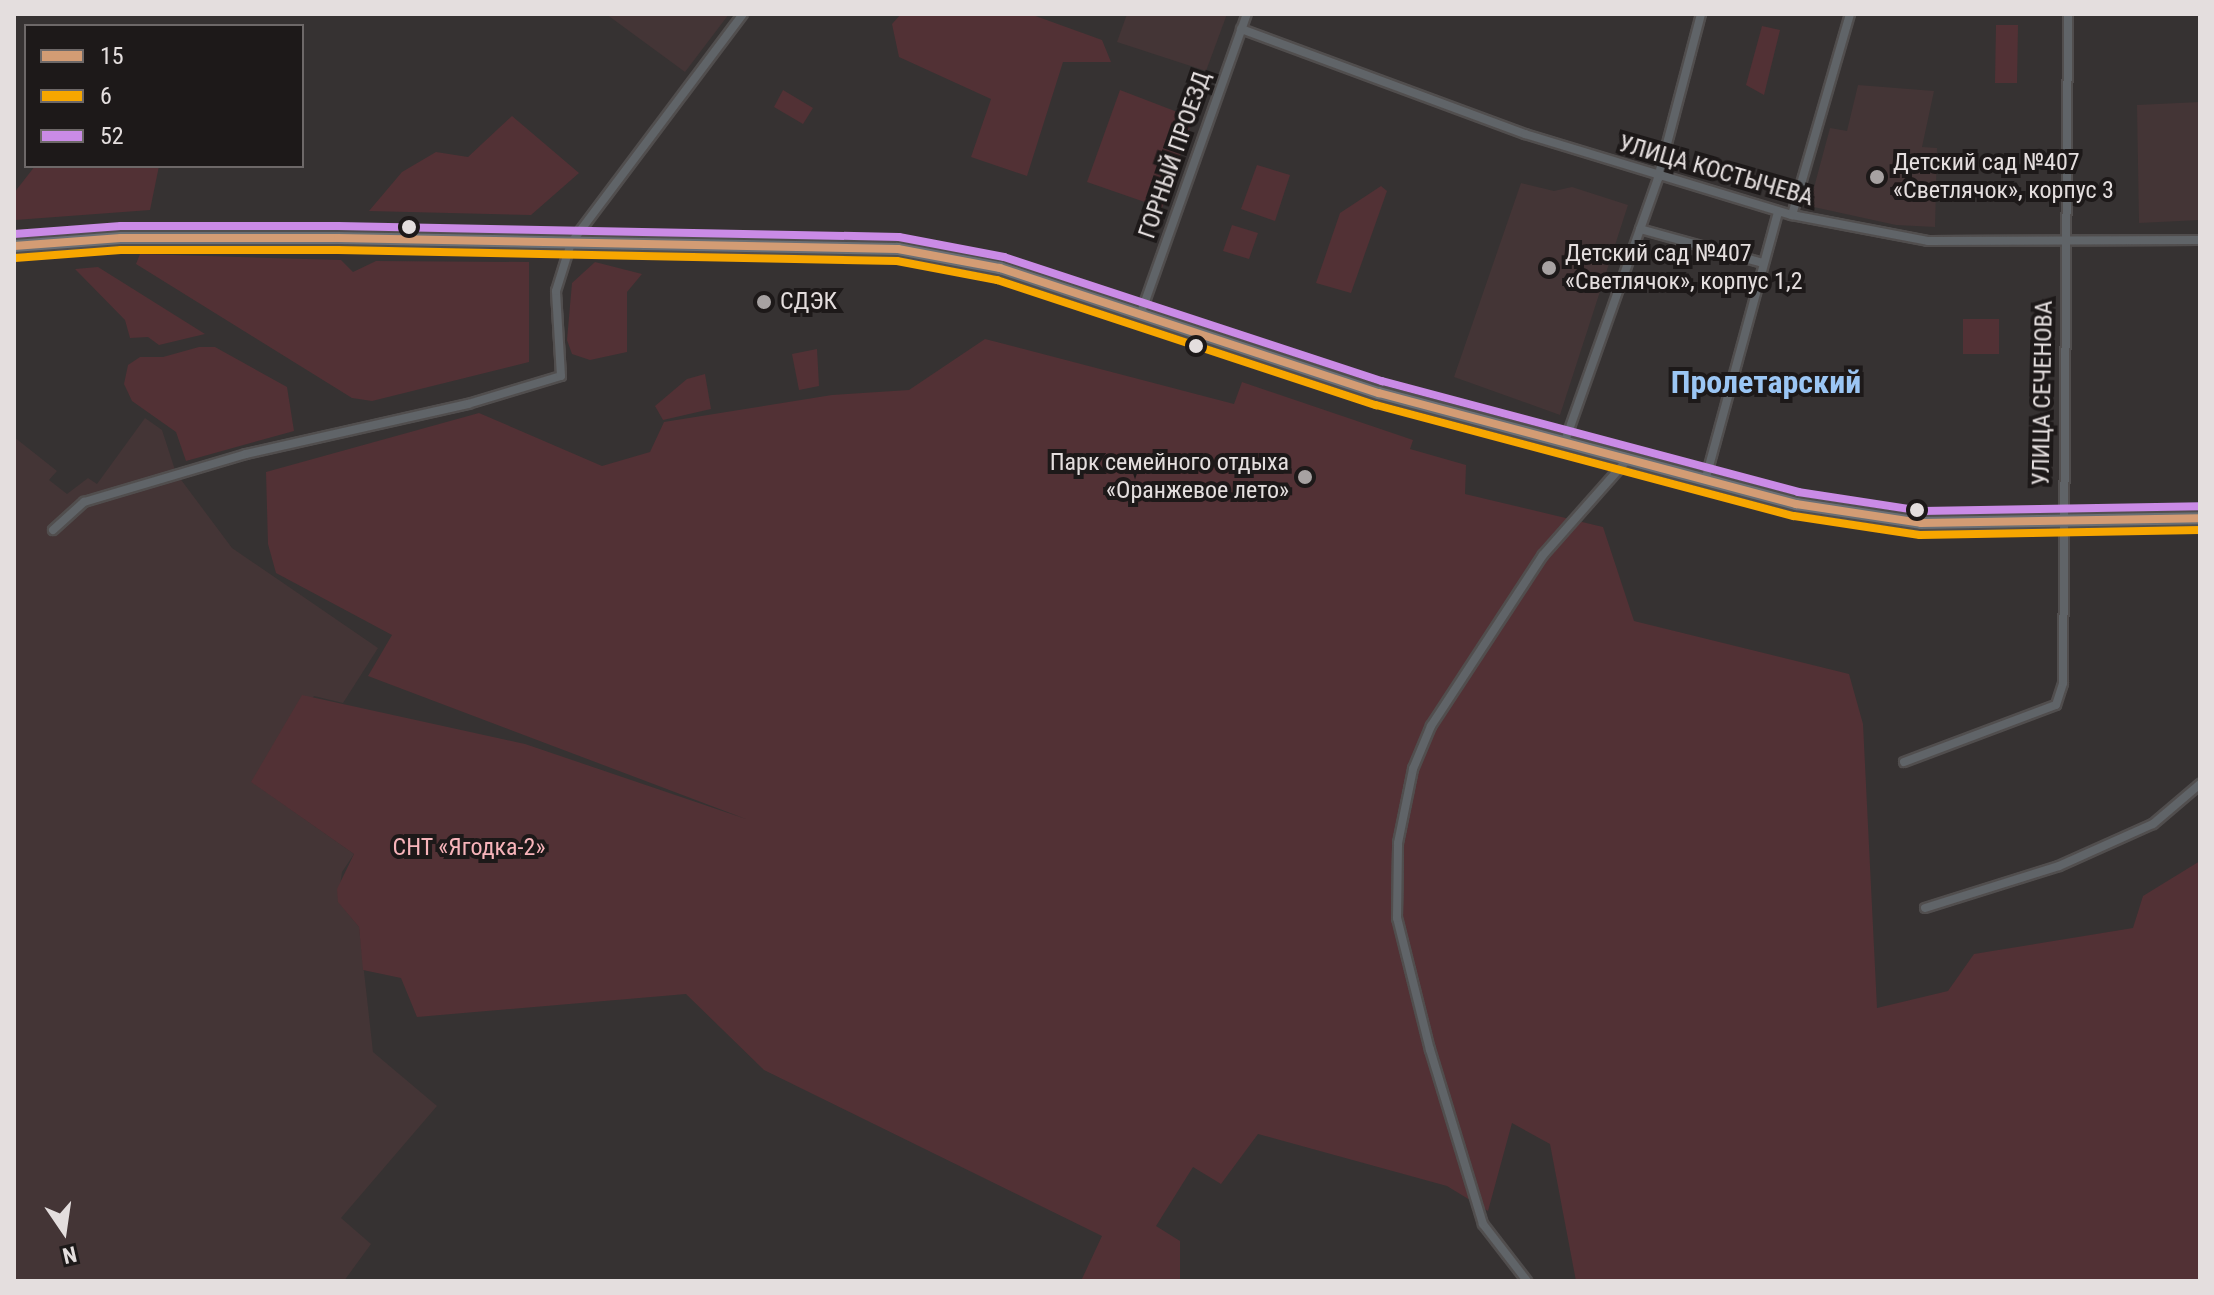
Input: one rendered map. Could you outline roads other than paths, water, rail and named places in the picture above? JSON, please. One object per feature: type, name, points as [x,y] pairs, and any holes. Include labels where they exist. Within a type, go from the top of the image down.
[{"type":"main road","points":[[14,246],[121,238],[898,249],[1000,268],[1142,310],[1369,390],[1705,482],[1899,521],[2063,524],[2200,518]]},
{"type":"street","points":[[53,530],[84,502],[246,454],[468,404],[561,376],[556,291],[571,243],[743,14]]},
{"type":"street","name":"ГОРНЫЙ ПРОЕЗД","points":[[1142,310],[1247,14]]},
{"type":"street","points":[[1564,444],[1658,178],[1701,14]]},
{"type":"street","points":[[1792,215],[1850,14]]},
{"type":"street","name":"УЛИЦА СЕЧЕНОВА","points":[[1904,762],[2056,705],[2063,683],[2068,14]]},
{"type":"street","name":"УЛИЦА КОСТЫЧЕВА","points":[[1241,29],[1658,178],[1778,212],[1917,240],[2065,244],[2200,240]]},
{"type":"street","points":[[1705,482],[1778,212]]},
{"type":"street","points":[[1640,229],[1763,263]]},
{"type":"street","points":[[1527,1281],[1483,1224],[1430,1050],[1397,918],[1398,843],[1413,769],[1431,726],[1543,555],[1627,460]]},
{"type":"street","points":[[1925,908],[2072,860],[2153,824],[2200,784]]},
{"type":"place","name":"Детский сад №407 «Светлячок», корпус 3","points":[[1877,177]]},
{"type":"place","name":"Детский сад №407 «Светлячок», корпус 1,2","points":[[1549,268]]},
{"type":"place","name":"СДЭК","points":[[764,302]]},
{"type":"place","name":"Парк семейного отдыха «Оранжевое лето»","points":[[1305,477]]},
{"type":"district","name":"Пролетарский","points":[[1766,382]]},
{"type":"park label","name":"СНТ «Ягодка-2»","points":[[469,848]]}]
